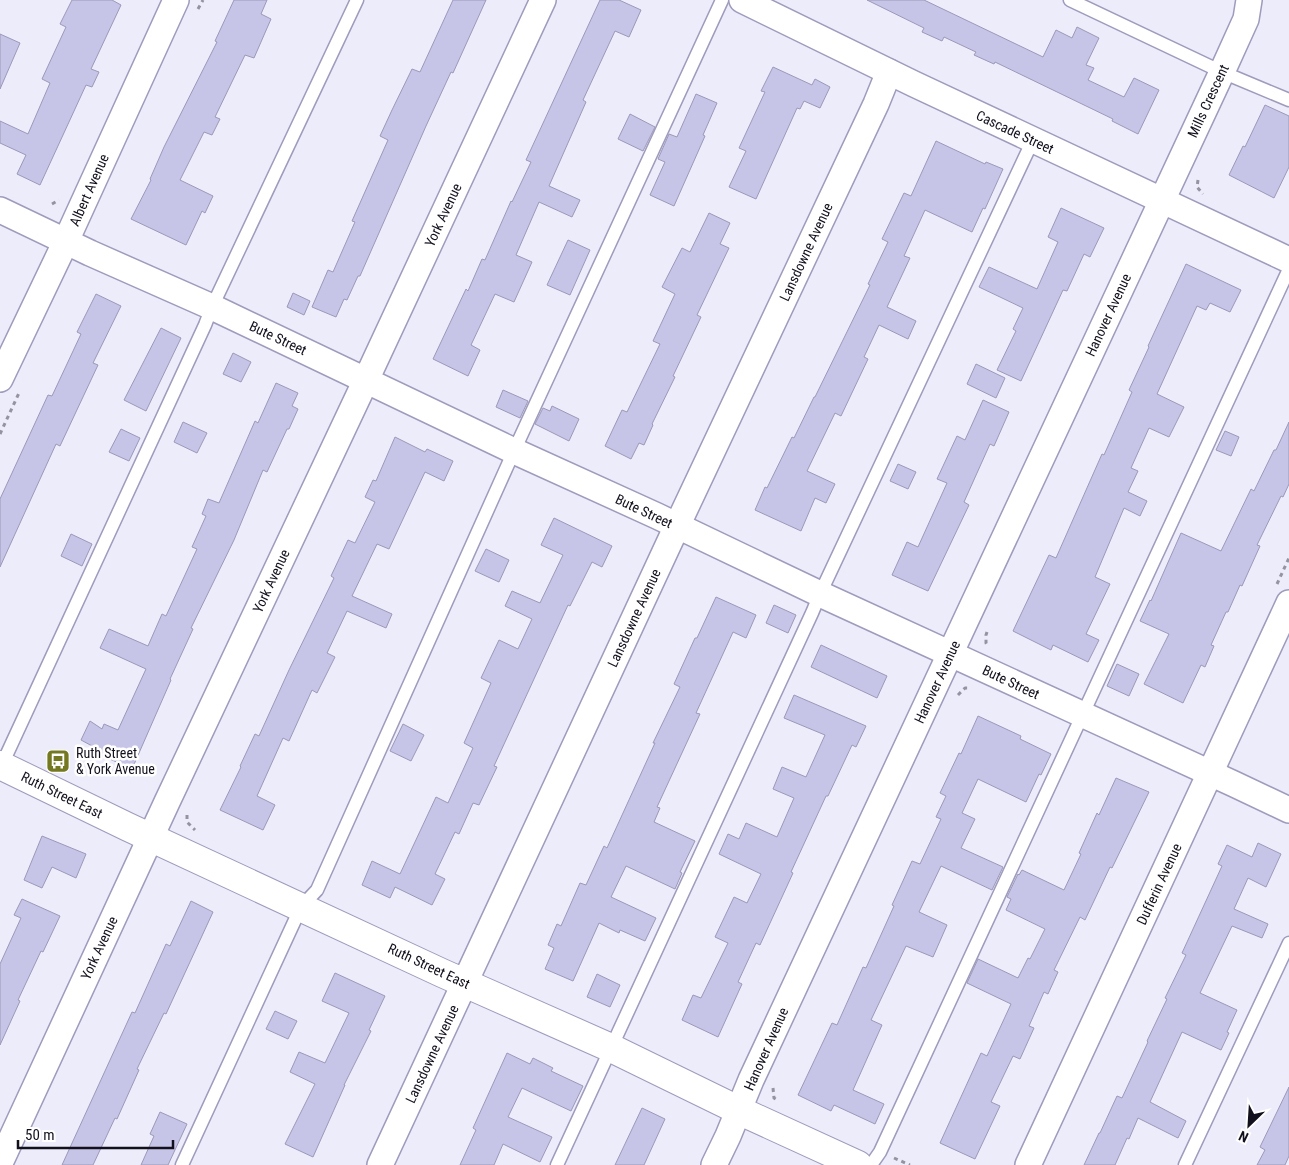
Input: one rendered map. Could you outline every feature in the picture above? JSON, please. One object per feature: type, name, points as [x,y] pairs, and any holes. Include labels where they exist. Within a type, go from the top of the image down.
[{"type":"street","name":"Albert Avenue","points":[[0,379],[66,241],[176,0]]},
{"type":"street","name":"York Avenue","points":[[0,1163],[543,0]]},
{"type":"street","name":"Cascade Street","points":[[742,0],[889,72],[1289,260]]},
{"type":"street","name":"Mills Crescent","points":[[1162,200],[1246,19],[1249,0]]},
{"type":"street","name":"Lansdowne Avenue","points":[[380,1165],[677,526],[876,104],[889,72]]},
{"type":"street","name":"Hanover Avenue","points":[[714,1165],[751,1080],[1162,200]]},
{"type":"street","name":"Bute Street","points":[[0,210],[212,307],[820,594],[1289,810]]},
{"type":"street","name":"Dufferin Avenue","points":[[1028,1165],[1210,773],[1283,594]]},
{"type":"street","name":"Ruth Street East","points":[[0,767],[465,983],[611,1048],[738,1110],[869,1158]]},
{"type":"lane","points":[[0,767],[212,307],[357,0]]},
{"type":"lane","points":[[182,1165],[301,907],[317,890],[514,451],[722,0]]},
{"type":"lane","points":[[1070,0],[1222,72],[1289,100]]},
{"type":"lane","points":[[557,1165],[820,594],[1033,140]]},
{"type":"lane","points":[[871,1165],[869,1158],[1092,696],[1289,269]]},
{"type":"lane","points":[[1185,1165],[1289,943]]},
{"type":"path","points":[[1198,177],[1197,187],[1206,197]]},
{"type":"path","points":[[1283,594],[1289,558]]},
{"type":"path","points":[[990,626],[986,636],[986,643],[992,650]]},
{"type":"path","points":[[955,702],[959,693],[965,688],[973,687]]},
{"type":"path","points":[[773,1088],[774,1098],[782,1104]]},
{"type":"path","points":[[869,1158],[910,1165]]},
{"type":"building","points":[[72,0],[112,0],[121,5],[91,69],[99,72],[92,87],[86,85],[40,185],[17,174],[26,155],[0,143],[0,121],[28,134],[50,83],[42,79],[66,27],[60,24]]},
{"type":"building","points":[[234,0],[267,0],[261,14],[271,19],[254,58],[245,55],[215,117],[220,119],[212,135],[204,132],[180,180],[213,196],[205,213],[202,211],[186,245],[131,219],[151,180],[164,147],[217,42],[215,41]]},
{"type":"building","points":[[453,0],[486,0],[453,73],[451,72],[426,126],[360,276],[358,276],[347,300],[344,299],[336,317],[312,307],[328,270],[333,272],[355,222],[352,221],[388,140],[380,136],[412,69],[420,72]]},
{"type":"building","points":[[600,0],[619,0],[641,10],[629,37],[615,31],[583,100],[586,102],[549,186],[580,200],[572,217],[539,202],[516,255],[532,262],[514,302],[495,294],[471,345],[480,350],[468,376],[433,359],[466,289],[468,291],[482,259],[485,260],[511,201],[531,162],[526,160]]},
{"type":"building","points":[[867,0],[924,0],[1043,57],[1056,30],[1072,38],[1077,27],[1099,38],[1086,65],[1094,68],[1088,80],[1124,97],[1134,78],[1159,90],[1138,134],[1112,121],[1113,119],[995,62],[994,64],[974,55],[976,52],[944,37],[942,41],[922,32],[924,28]]},
{"type":"building","points":[[0,34],[20,43],[0,89]]},
{"type":"building","points":[[773,67],[812,85],[815,79],[830,87],[820,108],[804,101],[800,109],[797,108],[756,199],[729,187],[746,151],[739,148],[765,92],[761,91]]},
{"type":"building","points":[[696,94],[717,103],[703,135],[705,136],[674,206],[650,195],[665,162],[658,159],[669,134],[677,137]]},
{"type":"building","points":[[1265,105],[1289,116],[1289,167],[1274,198],[1229,175]]},
{"type":"building","points":[[630,114],[655,127],[643,151],[618,139]]},
{"type":"building","points":[[936,141],[985,164],[986,162],[1003,169],[985,209],[983,208],[972,232],[925,210],[904,256],[910,258],[887,307],[916,321],[908,339],[879,325],[864,357],[868,359],[841,416],[835,413],[807,471],[835,484],[826,503],[815,498],[801,531],[755,510],[765,487],[767,488],[792,437],[794,438],[815,397],[870,285],[868,284],[888,242],[882,239],[904,193],[911,196]]},
{"type":"building","points":[[1061,208],[1104,228],[1090,257],[1084,254],[1067,291],[1063,290],[1021,381],[997,370],[1016,331],[1013,329],[1023,308],[979,287],[989,267],[1037,289],[1058,242],[1048,237]]},
{"type":"building","points":[[709,213],[730,223],[720,244],[729,248],[697,315],[701,317],[673,376],[675,377],[644,445],[639,443],[631,459],[605,446],[622,410],[627,412],[660,344],[653,341],[675,294],[662,287],[682,248],[690,252]]},
{"type":"building","points":[[568,240],[590,250],[570,295],[547,285]]},
{"type":"building","points":[[1186,264],[1241,290],[1230,312],[1210,303],[1206,310],[1197,306],[1157,394],[1184,407],[1169,437],[1149,428],[1131,468],[1138,471],[1128,492],[1147,501],[1140,516],[1124,508],[1095,577],[1110,584],[1086,634],[1099,640],[1088,662],[1053,645],[1051,650],[1013,631],[1049,555],[1056,558],[1132,392],[1129,390]]},
{"type":"building","points":[[293,293],[310,301],[304,315],[287,307]]},
{"type":"building","points":[[96,294],[121,306],[93,363],[98,365],[60,446],[56,444],[0,567],[0,499],[48,395],[52,396],[81,334],[77,332]]},
{"type":"building","points":[[161,328],[181,338],[146,411],[124,400]]},
{"type":"building","points":[[233,353],[251,362],[241,382],[223,374]]},
{"type":"building","points":[[976,364],[1005,378],[996,398],[967,384]]},
{"type":"building","points":[[276,383],[298,393],[292,406],[298,409],[267,472],[263,470],[234,540],[191,628],[193,629],[132,769],[92,751],[94,747],[81,740],[90,721],[102,729],[104,724],[118,730],[146,669],[100,648],[109,629],[148,646],[162,614],[166,616],[197,549],[192,547],[206,516],[202,514],[208,499],[219,503],[255,421],[258,423]]},
{"type":"building","points":[[503,390],[528,401],[520,418],[496,407]]},
{"type":"building","points":[[983,400],[1009,412],[994,446],[990,444],[964,502],[969,505],[928,591],[892,575],[907,542],[918,547],[947,483],[937,479],[957,436],[965,440]]},
{"type":"building","points":[[552,406],[579,419],[569,441],[535,424],[543,408],[550,411]]},
{"type":"building","points":[[183,422],[207,433],[197,453],[174,442]]},
{"type":"building","points":[[1289,422],[1289,484],[1283,497],[1281,496],[1257,545],[1260,546],[1242,586],[1240,585],[1228,612],[1226,612],[1211,645],[1214,646],[1205,667],[1201,665],[1183,703],[1144,684],[1169,634],[1140,621],[1151,601],[1181,533],[1221,551],[1251,489],[1254,491]]},
{"type":"building","points":[[121,429],[140,438],[129,461],[109,452]]},
{"type":"building","points":[[1225,431],[1239,437],[1231,456],[1216,450]]},
{"type":"building","points":[[395,437],[425,452],[427,449],[453,461],[444,481],[425,472],[389,549],[377,544],[352,596],[392,614],[386,628],[347,611],[327,653],[335,657],[317,693],[312,690],[289,741],[283,738],[257,796],[275,805],[263,830],[220,810],[255,734],[259,736],[334,578],[331,576],[348,540],[355,543],[375,502],[365,497],[373,480],[376,481]]},
{"type":"building","points":[[898,464],[916,472],[908,489],[890,481]]},
{"type":"building","points":[[554,518],[612,546],[602,567],[592,562],[570,606],[568,605],[494,766],[497,767],[479,805],[473,803],[459,834],[455,832],[435,874],[445,879],[432,905],[395,887],[390,898],[362,885],[372,861],[400,874],[436,797],[448,803],[473,748],[464,743],[491,683],[481,678],[499,640],[518,649],[532,619],[505,606],[512,591],[540,603],[563,555],[541,545]]},
{"type":"building","points":[[71,534],[92,544],[82,566],[61,556]]},
{"type":"building","points":[[486,549],[509,560],[499,582],[475,571]]},
{"type":"building","points":[[716,597],[756,615],[746,638],[733,632],[696,713],[700,714],[657,807],[660,808],[654,822],[695,841],[680,872],[682,873],[675,889],[626,866],[611,897],[656,918],[645,941],[620,930],[619,933],[599,923],[573,981],[545,969],[554,948],[548,945],[557,924],[561,926],[580,883],[586,885],[604,846],[607,848],[680,687],[674,684]]},
{"type":"building","points":[[774,605],[796,615],[788,633],[766,623]]},
{"type":"building","points":[[821,645],[887,676],[877,698],[811,667]]},
{"type":"building","points":[[1117,664],[1139,674],[1129,696],[1107,686]]},
{"type":"building","points":[[794,695],[866,726],[856,747],[852,745],[828,796],[826,796],[760,945],[756,943],[738,982],[742,984],[718,1037],[682,1020],[693,995],[701,998],[728,943],[715,937],[734,897],[747,903],[761,874],[719,854],[728,834],[739,839],[746,823],[777,837],[794,798],[773,789],[782,767],[806,777],[825,735],[784,718]]},
{"type":"building","points":[[978,716],[1021,736],[1020,739],[1051,754],[1026,802],[978,779],[962,813],[975,819],[961,848],[1003,867],[992,890],[941,866],[919,912],[947,925],[933,957],[906,946],[871,1020],[882,1025],[853,1090],[884,1104],[875,1124],[834,1105],[831,1111],[798,1095],[832,1023],[837,1025],[863,967],[866,968],[912,861],[920,864],[941,819],[936,817],[946,796],[940,793],[959,753],[961,754]]},
{"type":"building","points":[[403,724],[424,735],[411,761],[390,751]]},
{"type":"building","points":[[1116,778],[1149,792],[1085,920],[1080,917],[1054,970],[1058,972],[1048,994],[1044,992],[1029,1026],[1034,1028],[1020,1059],[1013,1056],[991,1102],[1000,1106],[975,1159],[940,1143],[981,1053],[987,1056],[1011,1004],[967,983],[978,959],[1018,978],[1045,929],[1006,910],[1011,899],[1007,897],[1018,874],[1022,870],[1064,890],[1097,813],[1099,815]]},
{"type":"building","points":[[42,836],[86,854],[76,878],[52,867],[42,888],[24,880]]},
{"type":"building","points":[[1258,843],[1281,854],[1266,887],[1248,878],[1234,909],[1268,924],[1262,938],[1232,926],[1200,993],[1237,1010],[1227,1032],[1229,1033],[1221,1050],[1182,1032],[1150,1102],[1186,1121],[1178,1138],[1138,1118],[1115,1165],[1084,1165],[1117,1096],[1122,1098],[1148,1042],[1167,999],[1165,998],[1186,955],[1182,953],[1222,866],[1218,864],[1227,845],[1252,857]]},
{"type":"building","points":[[22,899],[60,916],[18,1000],[20,1001],[0,1045],[0,964],[21,918],[14,915]]},
{"type":"building","points":[[191,901],[213,912],[166,1014],[164,1013],[137,1069],[139,1070],[117,1119],[115,1118],[93,1165],[62,1165],[132,1012],[135,1013],[166,944],[170,946]]},
{"type":"building","points":[[335,973],[385,996],[369,1030],[371,1031],[344,1085],[313,1157],[285,1144],[315,1084],[290,1072],[299,1052],[325,1063],[349,1013],[322,1001]]},
{"type":"building","points":[[597,974],[620,985],[610,1007],[587,997]]},
{"type":"building","points":[[275,1011],[297,1021],[288,1039],[266,1029]]},
{"type":"building","points":[[507,1053],[530,1064],[533,1058],[553,1068],[551,1071],[583,1086],[571,1111],[522,1088],[508,1117],[552,1137],[540,1162],[503,1144],[494,1165],[460,1165],[476,1130],[473,1128]]},
{"type":"building","points":[[1289,1087],[1289,1156],[1285,1165],[1257,1165],[1265,1150],[1260,1147]]},
{"type":"building","points":[[642,1108],[665,1119],[644,1165],[615,1165]]},
{"type":"building","points":[[160,1112],[187,1124],[168,1165],[141,1165],[154,1136],[150,1134]]},
{"type":"place","name":"Ruth Street & York Avenue","points":[[58,761]]}]
